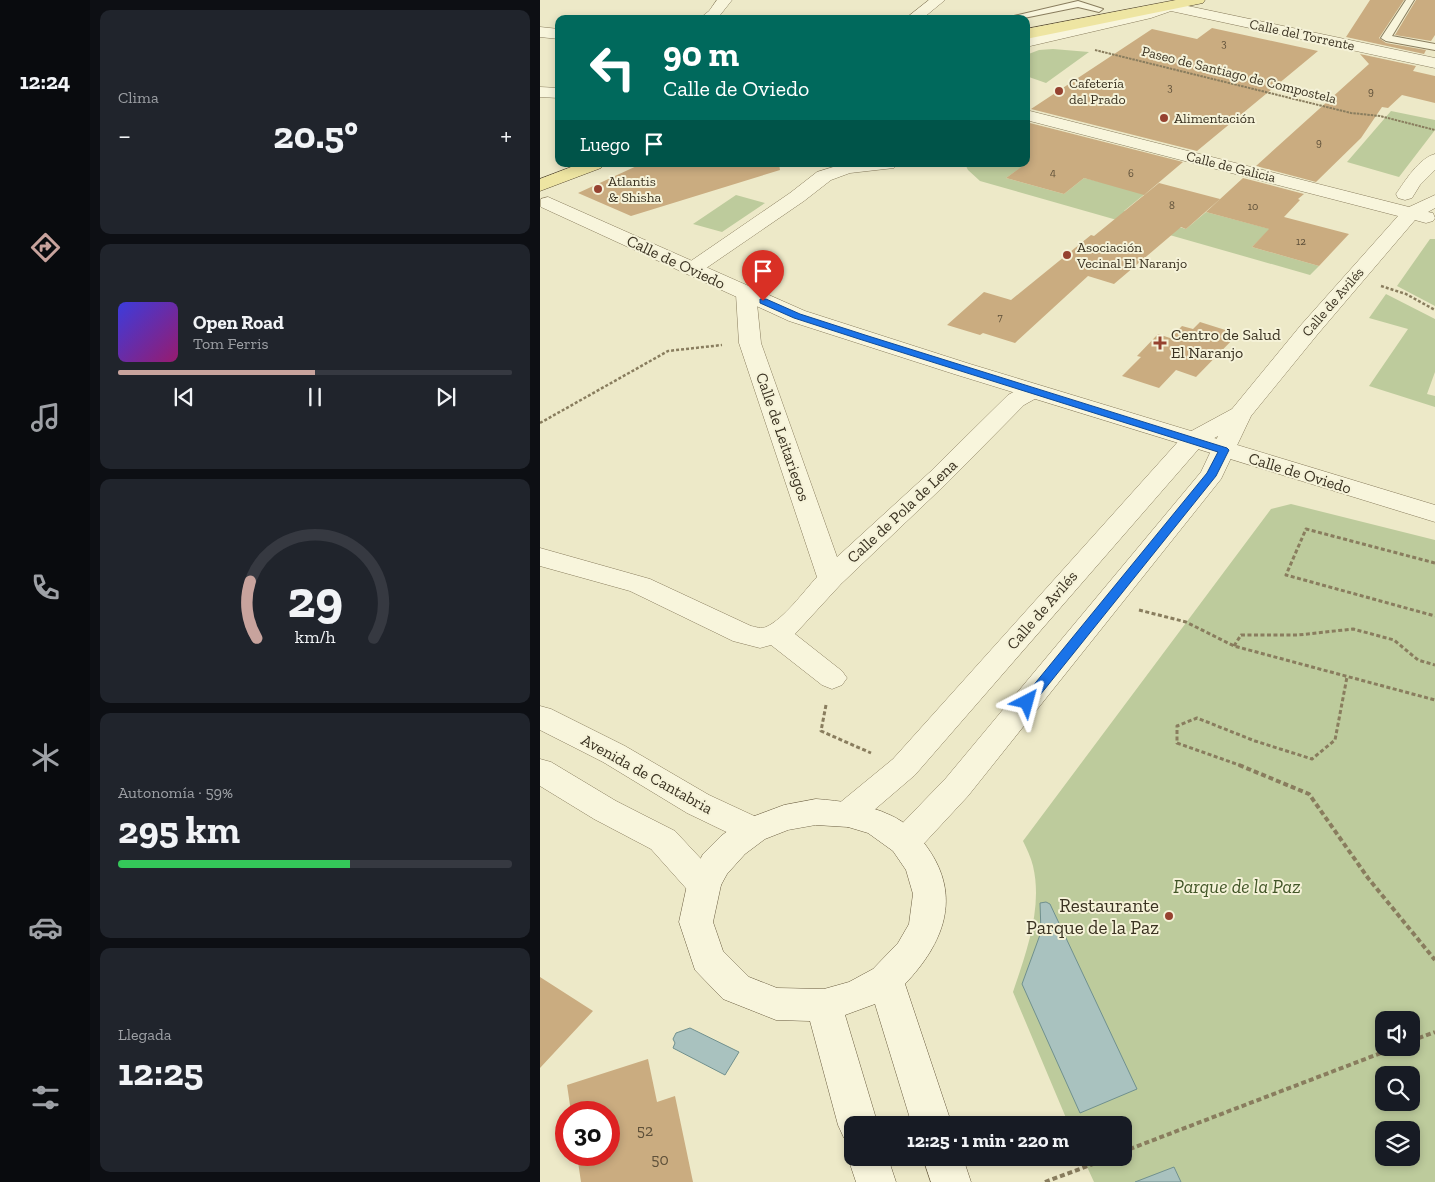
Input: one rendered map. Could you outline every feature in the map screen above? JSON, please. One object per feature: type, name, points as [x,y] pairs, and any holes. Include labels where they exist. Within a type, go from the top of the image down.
[{"type":"main road","points":[[1030,23],[1142,0]]},
{"type":"main road","points":[[1030,33],[1198,0]]},
{"type":"main road","points":[[540,169],[555,163]]},
{"type":"street","points":[[712,15],[725,0]]},
{"type":"street","points":[[917,15],[938,0]]},
{"type":"street","points":[[1030,41],[1151,14],[1169,6]]},
{"type":"street","name":"Calle del Torrente","points":[[1169,6],[1435,63]]},
{"type":"street","points":[[540,32],[555,34]]},
{"type":"street","points":[[540,92],[555,93]]},
{"type":"street","name":"Calle de Galicia","points":[[1030,116],[1401,198],[1435,219]]},
{"type":"street","name":"Calle de Avilés","points":[[905,842],[957,787],[1110,602],[1212,474],[1240,414],[1354,278],[1401,198],[1435,159]]},
{"type":"street","name":"Calle de Oviedo","points":[[588,167],[543,198],[692,269],[797,316],[1032,391],[1435,514]]},
{"type":"street","points":[[692,269],[797,197],[824,176],[848,168],[858,167]]},
{"type":"street","name":"Calle de Avilés","points":[[1401,198],[1435,201]]},
{"type":"street","name":"Calle de Leitariegos","points":[[746,294],[750,343],[832,578]]},
{"type":"street","name":"Calle de Pola de Lena","points":[[776,634],[791,623],[832,578],[939,477],[1016,400],[1032,391]]},
{"type":"street","name":"Calle de Avilés","points":[[848,814],[904,767],[1194,440],[1240,414]]},
{"type":"street","points":[[540,557],[640,586],[743,634],[760,638],[776,634],[832,678]]},
{"type":"street","name":"Avenida de Cantabria","points":[[540,717],[614,754],[698,804],[754,830]]},
{"type":"street","points":[[544,779],[663,840],[704,885]]},
{"type":"street","points":[[808,813],[848,814],[880,824],[905,842],[922,866],[930,894],[926,924],[911,954],[886,980],[857,996],[824,1005],[776,1004],[736,988],[708,959],[696,922],[704,885],[715,864],[733,845],[754,830],[784,818],[808,813]]},
{"type":"street","points":[[886,980],[929,1116]]},
{"type":"street","points":[[824,1005],[855,1116]]},
{"type":"street","points":[[871,1166],[876,1182]]},
{"type":"street","points":[[946,1166],[951,1182]]},
{"type":"lane","points":[[1410,0],[1386,38],[1435,48]]},
{"type":"lane","points":[[1025,15],[1078,4],[1099,9]]},
{"type":"path","name":"Paseo de Santiago de Compostela","points":[[1053,36],[1087,48],[1351,113],[1380,116],[1435,130]]},
{"type":"path","points":[[1354,278],[1406,294],[1435,310]]},
{"type":"path","points":[[540,423],[668,352],[750,343]]},
{"type":"path","points":[[1435,562],[1306,529],[1286,575],[1435,616]]},
{"type":"path","points":[[1110,602],[1186,622],[1234,646],[1435,700]]},
{"type":"path","points":[[1234,646],[1241,635],[1298,635],[1353,629],[1394,640],[1418,660],[1435,665]]},
{"type":"path","points":[[1347,677],[1335,740],[1312,759],[1255,741],[1196,718],[1177,726],[1177,743],[1220,757],[1309,794],[1368,878],[1435,960]]},
{"type":"path","points":[[832,678],[821,731],[904,767]]},
{"type":"path","points":[[1420,1038],[1435,1032]]},
{"type":"path","points":[[1132,1148],[1375,1055]]},
{"type":"path","points":[[1045,1182],[1087,1166]]},
{"type":"green space","points":[[1053,49],[1089,52],[1046,83],[1030,77],[1030,53],[1039,50]]},
{"type":"green space","points":[[1391,111],[1435,120],[1435,130],[1399,177],[1347,162]]},
{"type":"green space","points":[[966,167],[1022,167],[1006,178],[1064,194],[1084,178],[1146,193],[1124,211],[1186,229],[1206,212],[1270,229],[1252,247],[1319,266],[1310,275],[980,181]]},
{"type":"green space","points":[[736,195],[765,203],[722,232],[693,224]]},
{"type":"green space","points":[[1430,239],[1435,239],[1435,306],[1397,286]]},
{"type":"green space","points":[[1386,294],[1435,319],[1435,372],[1427,394],[1435,396],[1435,407],[1369,386],[1408,329],[1369,318]]},
{"type":"green space","name":"Parque de la Paz","points":[[1291,504],[1435,540],[1435,1182],[1094,1182],[1087,1166],[1132,1166],[1132,1116],[1065,1116],[1013,992],[1032,930],[1036,898],[1033,866],[1023,841],[1271,509]]},
{"type":"water","points":[[1046,902],[1050,904],[1137,1089],[1080,1113],[1022,984],[1041,932],[1040,903]]},
{"type":"water","points":[[690,1028],[739,1052],[725,1075],[673,1048],[675,1043],[673,1039],[676,1033]]},
{"type":"water","points":[[1174,1167],[1181,1182],[1135,1182]]},
{"type":"building","points":[[1370,0],[1404,0],[1379,38],[1386,43],[1426,50],[1424,54],[1346,37]]},
{"type":"building","points":[[1416,0],[1435,0],[1435,35],[1431,41],[1395,35]]},
{"type":"building","points":[[1212,28],[1318,51],[1197,151],[1031,109],[1152,29],[1197,39]]},
{"type":"building","points":[[1360,54],[1416,66],[1413,71],[1435,76],[1435,103],[1402,95],[1388,108],[1382,107],[1361,138],[1316,182],[1256,166],[1369,64]]},
{"type":"building","points":[[1030,123],[1183,162],[1144,195],[1084,178],[1064,194],[1006,178],[1021,167],[1030,167]]},
{"type":"building","points":[[634,167],[780,167],[780,170],[631,216],[578,193]]},
{"type":"building","points":[[1243,178],[1304,194],[1284,217],[1349,234],[1319,266],[1252,247],[1269,229],[1206,212]]},
{"type":"building","points":[[1159,183],[1220,199],[1186,229],[1181,227],[1114,284],[1088,276],[1015,343],[947,325],[984,292],[1011,300]]},
{"type":"building","points":[[1200,322],[1238,334],[1196,377],[1176,370],[1159,388],[1122,376],[1141,357],[1137,356],[1158,334],[1170,338],[1182,326],[1193,329]]},
{"type":"building","points":[[540,977],[593,1011],[540,1068]]},
{"type":"building","points":[[648,1059],[657,1102],[675,1096],[693,1182],[581,1182],[579,1166],[620,1166],[620,1101],[569,1101],[567,1085]]},
{"type":"place","name":"Cafetería del Prado","points":[[1059,91]]},
{"type":"place","name":"Alimentación","points":[[1164,118]]},
{"type":"place","name":"Atlantis & Shisha","points":[[598,189]]},
{"type":"place","name":"Asociación Vecinal El Naranjo","points":[[1067,255]]},
{"type":"place","name":"Centro de Salud El Naranjo","points":[[1160,343]]},
{"type":"place","name":"Restaurante Parque de la Paz","points":[[1169,916]]},
{"type":"route","points":[[763,301],[797,316],[945,364],[1224,450],[1212,474],[1027,702]]}]
